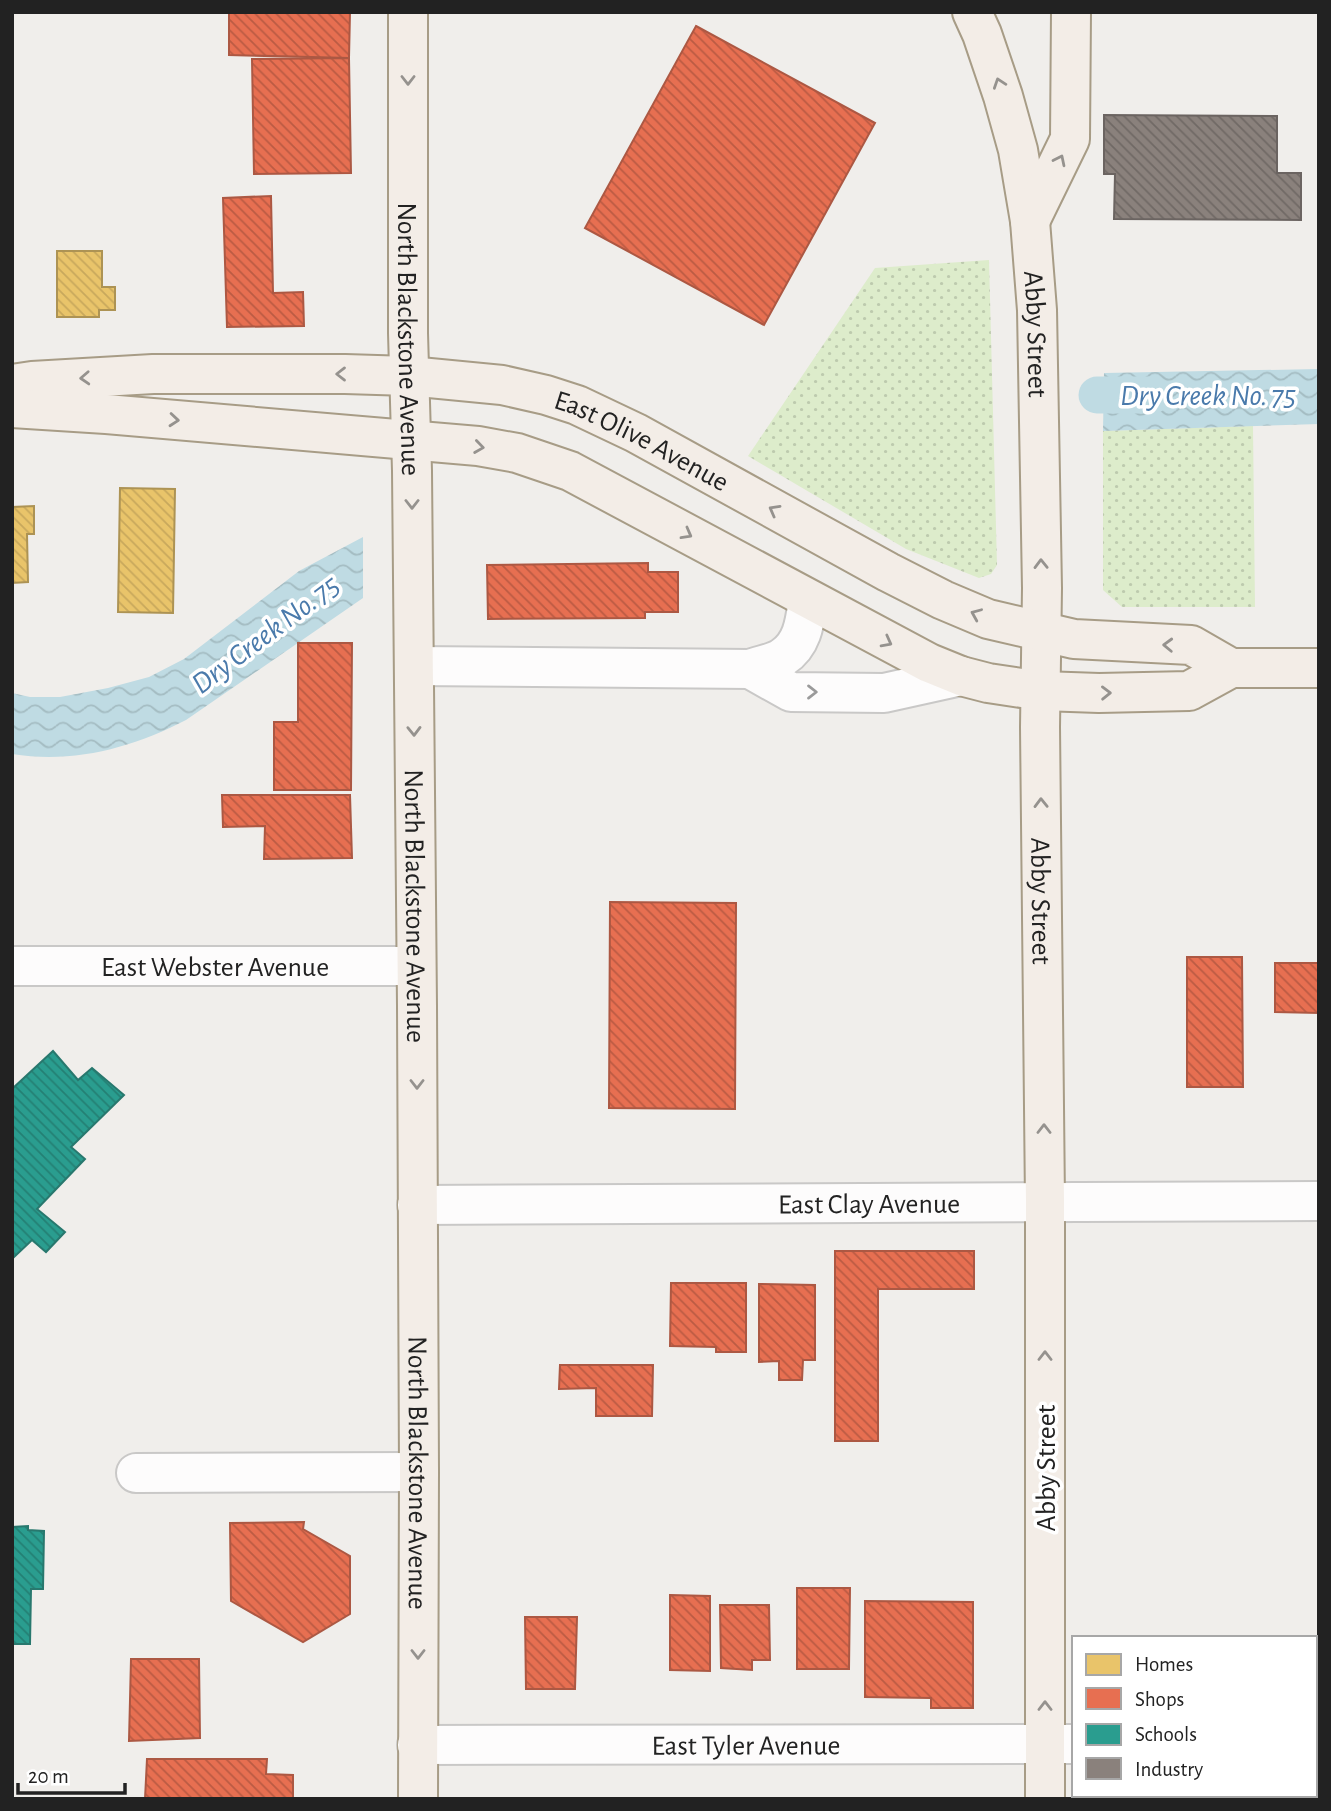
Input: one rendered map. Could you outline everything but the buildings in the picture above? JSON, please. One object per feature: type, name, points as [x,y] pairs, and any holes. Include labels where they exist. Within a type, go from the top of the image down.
[{"type":"main road","name":"North Blackstone Avenue","points":[[408,12],[419,1472],[418,1799]]},
{"type":"main road","name":"Abby Street","points":[[972,12],[1003,96],[1018,150],[1030,221],[1037,310],[1042,632],[1040,727],[1045,1202],[1059,1744],[1045,1799]]},
{"type":"main road","points":[[1030,221],[1070,139],[1071,12]]},
{"type":"main road","name":"East Olive Avenue","points":[[12,384],[153,374],[345,374],[502,384],[577,405],[636,433],[888,572],[988,619],[1074,639],[1191,645],[1231,668]]},
{"type":"main road","name":"East Olive Avenue","points":[[12,408],[478,446],[517,453],[570,471],[918,658],[988,684],[1042,691],[1189,691],[1231,668],[1319,668]]},
{"type":"street","points":[[414,666],[750,669],[783,657],[796,644],[804,627],[808,600]]},
{"type":"street","points":[[750,669],[790,692],[884,693],[961,676]]},
{"type":"street","name":"East Webster Avenue","points":[[12,966],[416,966]]},
{"type":"street","name":"East Clay Avenue","points":[[417,1205],[1319,1201]]},
{"type":"street","points":[[136,1474],[419,1472]]},
{"type":"street","name":"East Tyler Avenue","points":[[418,1745],[1059,1744]]},
{"type":"green space","points":[[989,260],[997,565],[991,574],[979,578],[906,549],[748,456],[875,268]]},
{"type":"green space","points":[[1253,426],[1255,607],[1122,607],[1103,590],[1103,431]]},
{"type":"water","points":[[1319,369],[1319,424],[1103,431],[1104,373]]},
{"type":"water","points":[[363,537],[363,598],[186,720],[145,739],[102,751],[57,757],[12,754],[12,693],[30,697],[60,697],[149,677],[184,659],[299,571]]},
{"type":"waterway","name":"Dry Creek No. 75","points":[[1097,395],[1153,395]]}]
